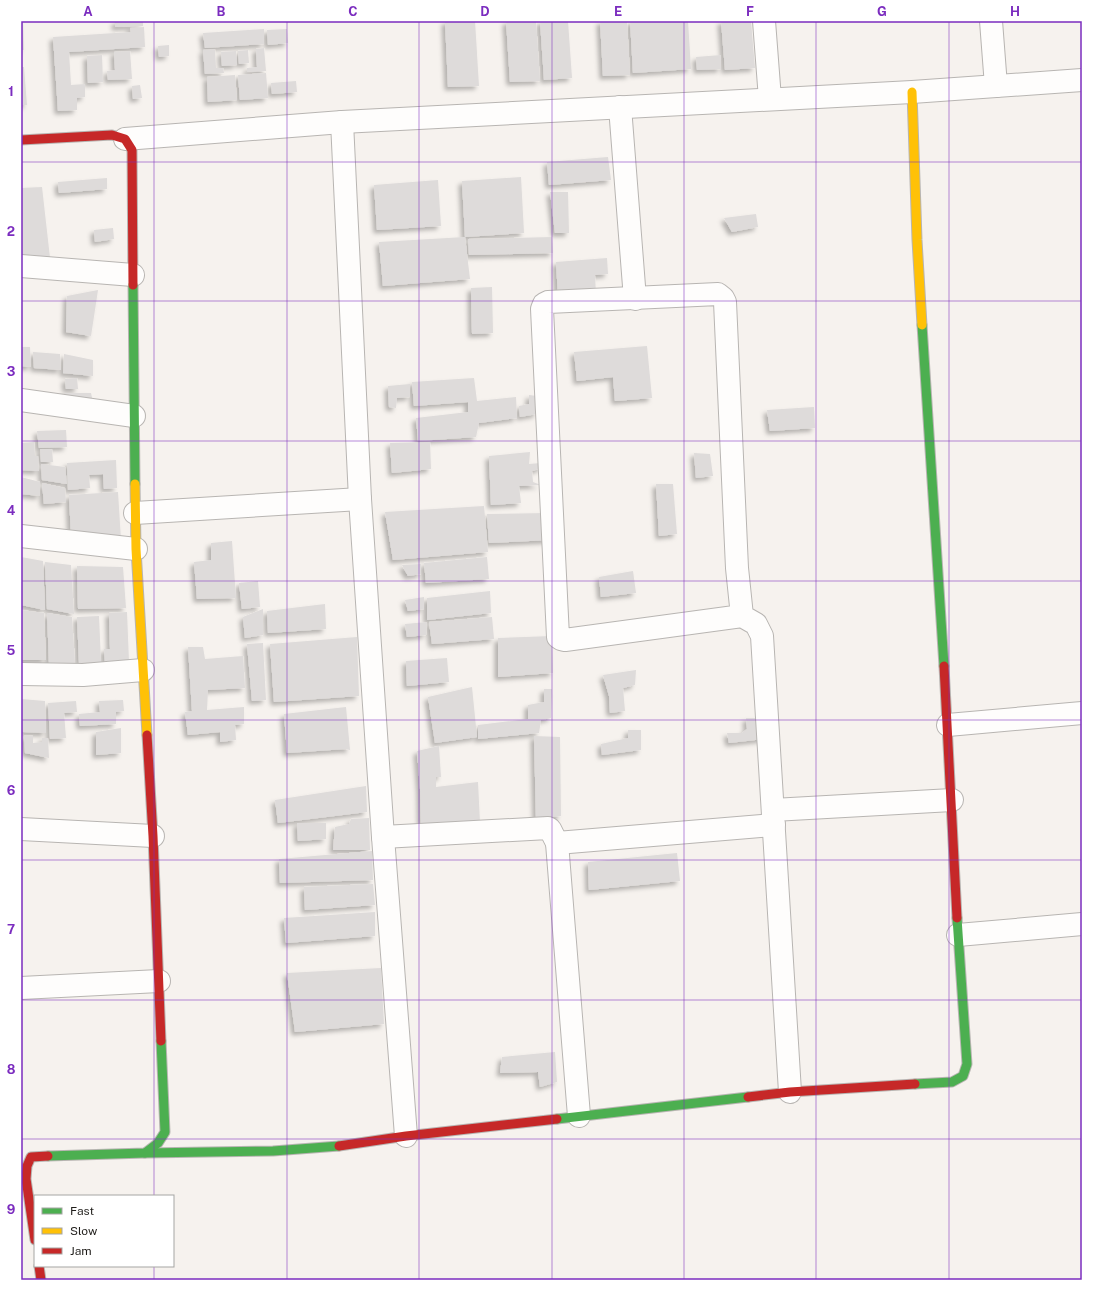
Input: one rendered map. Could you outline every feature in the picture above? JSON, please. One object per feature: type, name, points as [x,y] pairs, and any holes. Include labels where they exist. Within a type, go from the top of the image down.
[{"type":"street","points":[[764,21],[770,99]]},
{"type":"street","points":[[991,21],[996,86]]},
{"type":"street","points":[[21,140],[112,135],[125,139],[342,122],[912,92],[1082,80]]},
{"type":"street","points":[[34,1233],[26,1179],[26,1157],[273,1151],[340,1146],[406,1136],[790,1092],[952,1082],[963,1076],[967,1064],[958,935],[948,725],[917,240],[912,92]]},
{"type":"street","points":[[620,107],[636,299]]},
{"type":"street","points":[[342,122],[360,499],[383,837],[406,1136]]},
{"type":"street","points":[[125,139],[132,150],[136,549],[153,836],[166,1132],[158,1143],[145,1153]]},
{"type":"street","points":[[21,266],[133,275]]},
{"type":"street","points":[[742,616],[737,568],[725,302],[723,298],[718,294],[548,302],[544,304],[542,309],[558,637],[565,640],[742,616],[756,624],[762,636],[790,1092]]},
{"type":"street","points":[[21,400],[134,416]]},
{"type":"street","points":[[135,513],[360,499]]},
{"type":"street","points":[[21,536],[136,549]]},
{"type":"street","points":[[21,674],[83,675],[143,670]]},
{"type":"street","points":[[948,725],[1082,713]]},
{"type":"street","points":[[557,843],[773,817],[952,800]]},
{"type":"street","points":[[21,829],[153,836]]},
{"type":"street","points":[[383,837],[550,829],[557,843],[579,1116]]},
{"type":"street","points":[[958,935],[1082,924]]},
{"type":"street","points":[[21,988],[159,981]]},
{"type":"street","points":[[39,1267],[41,1280]]},
{"type":"building","points":[[21,21],[23,21],[24,50],[21,50]]},
{"type":"building","points":[[115,21],[143,21],[143,26],[115,27]]},
{"type":"building","points":[[445,21],[475,21],[479,86],[448,87]]},
{"type":"building","points":[[506,21],[536,21],[540,81],[510,82]]},
{"type":"building","points":[[540,21],[568,21],[572,78],[544,80]]},
{"type":"building","points":[[600,21],[627,21],[630,75],[603,76]]},
{"type":"building","points":[[630,21],[688,21],[691,69],[633,73]]},
{"type":"building","points":[[721,21],[751,21],[755,68],[725,70]]},
{"type":"building","points":[[144,27],[145,47],[69,52],[71,85],[85,84],[85,97],[77,98],[77,110],[58,111],[53,37],[131,32],[130,28]]},
{"type":"building","points":[[264,29],[264,44],[205,48],[203,33]]},
{"type":"building","points":[[287,29],[288,43],[268,45],[267,30]]},
{"type":"building","points":[[169,45],[169,56],[159,57],[158,46]]},
{"type":"building","points":[[264,48],[266,71],[247,72],[247,68],[257,67],[256,49]]},
{"type":"building","points":[[215,49],[216,68],[223,68],[224,73],[205,74],[203,50]]},
{"type":"building","points":[[248,50],[249,63],[239,64],[238,51]]},
{"type":"building","points":[[130,51],[132,79],[108,80],[107,71],[115,70],[114,52]]},
{"type":"building","points":[[236,51],[237,65],[222,66],[221,52]]},
{"type":"building","points":[[102,55],[103,82],[88,83],[87,56]]},
{"type":"building","points":[[721,55],[721,69],[697,70],[696,57]]},
{"type":"building","points":[[21,67],[24,67],[27,105],[21,105]]},
{"type":"building","points":[[266,73],[268,98],[240,100],[238,75]]},
{"type":"building","points":[[235,75],[237,100],[208,102],[207,77]]},
{"type":"building","points":[[296,81],[297,92],[272,94],[271,83]]},
{"type":"building","points":[[140,85],[142,98],[133,99],[132,86]]},
{"type":"building","points":[[608,157],[611,180],[549,185],[547,162]]},
{"type":"building","points":[[521,177],[524,233],[465,237],[462,181]]},
{"type":"building","points":[[107,178],[107,189],[59,193],[58,182]]},
{"type":"building","points":[[438,180],[441,226],[377,230],[374,185]]},
{"type":"building","points":[[42,187],[50,258],[21,256],[21,188]]},
{"type":"building","points":[[550,192],[568,192],[569,233],[555,233]]},
{"type":"building","points":[[756,214],[758,227],[732,232],[724,218]]},
{"type":"building","points":[[113,228],[114,239],[95,242],[94,230]]},
{"type":"building","points":[[465,237],[470,279],[383,286],[379,242]]},
{"type":"building","points":[[552,237],[553,253],[469,255],[468,239]]},
{"type":"building","points":[[607,258],[608,274],[595,275],[596,295],[558,297],[556,262]]},
{"type":"building","points":[[492,287],[493,333],[472,334],[471,288]]},
{"type":"building","points":[[98,290],[91,336],[66,332],[67,296]]},
{"type":"building","points":[[647,346],[652,398],[615,401],[613,377],[577,381],[574,352]]},
{"type":"building","points":[[21,347],[30,347],[31,367],[21,366]]},
{"type":"building","points":[[33,352],[60,354],[61,370],[34,368]]},
{"type":"building","points":[[64,354],[93,360],[93,376],[63,373]]},
{"type":"building","points":[[77,378],[78,389],[66,389],[65,379]]},
{"type":"building","points":[[474,378],[477,401],[516,397],[517,418],[479,423],[476,437],[418,441],[416,418],[468,412],[468,402],[414,406],[412,382]]},
{"type":"building","points":[[410,384],[410,397],[397,398],[396,408],[389,407],[388,386]]},
{"type":"building","points":[[65,393],[91,393],[93,402],[66,402]]},
{"type":"building","points":[[529,395],[537,396],[537,414],[520,417],[519,406],[529,404]]},
{"type":"building","points":[[814,407],[815,428],[770,431],[767,410]]},
{"type":"building","points":[[66,430],[67,447],[39,448],[37,431]]},
{"type":"building","points":[[34,442],[35,456],[38,456],[39,471],[21,470],[21,443]]},
{"type":"building","points":[[430,442],[431,469],[392,473],[390,443]]},
{"type":"building","points":[[40,449],[52,449],[53,462],[41,462]]},
{"type":"building","points":[[530,452],[529,464],[541,463],[542,468],[532,471],[533,482],[541,485],[519,486],[521,503],[491,505],[489,456]]},
{"type":"building","points":[[694,453],[710,454],[713,476],[696,478]]},
{"type":"building","points":[[116,460],[117,488],[104,489],[103,474],[89,475],[90,488],[68,490],[67,463]]},
{"type":"building","points":[[41,464],[65,467],[67,484],[42,480]]},
{"type":"building","points":[[21,477],[40,482],[40,496],[21,494]]},
{"type":"building","points":[[42,483],[65,488],[66,502],[44,504]]},
{"type":"building","points":[[656,484],[673,484],[677,534],[659,536]]},
{"type":"building","points":[[118,492],[121,540],[71,537],[69,495]]},
{"type":"building","points":[[484,506],[488,552],[393,560],[385,512]]},
{"type":"building","points":[[548,513],[550,540],[489,543],[487,514]]},
{"type":"building","points":[[232,541],[236,598],[197,599],[194,562],[211,560],[211,543]]},
{"type":"building","points":[[21,557],[43,561],[45,610],[21,605]]},
{"type":"building","points":[[487,557],[489,579],[426,583],[424,563]]},
{"type":"building","points":[[45,562],[71,565],[74,614],[47,609]]},
{"type":"building","points":[[421,564],[421,574],[408,576],[402,565]]},
{"type":"building","points":[[77,566],[123,567],[126,608],[78,609]]},
{"type":"building","points":[[633,571],[636,593],[601,597],[599,577]]},
{"type":"building","points":[[258,581],[260,607],[242,609],[239,583]]},
{"type":"building","points":[[490,591],[491,613],[427,620],[427,598]]},
{"type":"building","points":[[424,597],[424,609],[408,611],[405,600]]},
{"type":"building","points":[[325,604],[326,629],[268,633],[267,611]]},
{"type":"building","points":[[263,609],[263,635],[245,638],[243,617]]},
{"type":"building","points":[[21,610],[44,613],[46,660],[22,660]]},
{"type":"building","points":[[127,612],[129,662],[105,663],[104,649],[110,649],[109,613]]},
{"type":"building","points":[[47,613],[72,617],[75,664],[49,664]]},
{"type":"building","points":[[99,616],[101,662],[79,663],[77,617]]},
{"type":"building","points":[[492,617],[494,639],[432,644],[429,622]]},
{"type":"building","points":[[427,622],[426,635],[407,637],[405,624]]},
{"type":"building","points":[[552,636],[553,673],[498,677],[498,638]]},
{"type":"building","points":[[357,637],[359,696],[274,702],[270,644]]},
{"type":"building","points":[[263,643],[266,700],[252,701],[247,644]]},
{"type":"building","points":[[188,647],[203,647],[205,659],[243,656],[245,688],[208,690],[207,710],[244,707],[244,724],[235,725],[236,740],[220,742],[220,732],[188,735],[185,712],[192,711]]},
{"type":"building","points":[[447,658],[449,682],[407,686],[406,661]]},
{"type":"building","points":[[636,670],[635,685],[623,688],[625,711],[610,713],[609,696],[603,675]]},
{"type":"building","points":[[472,687],[477,737],[435,743],[428,697]]},
{"type":"building","points":[[544,689],[552,689],[551,718],[541,720],[539,733],[478,739],[478,725],[528,719],[528,705],[544,702]]},
{"type":"building","points":[[21,699],[45,701],[46,733],[23,732]]},
{"type":"building","points":[[123,700],[124,711],[116,712],[116,724],[80,726],[79,714],[100,712],[99,701]]},
{"type":"building","points":[[76,701],[77,712],[64,713],[66,738],[50,739],[48,703]]},
{"type":"building","points":[[346,707],[350,750],[287,753],[284,714]]},
{"type":"building","points":[[746,718],[764,718],[764,739],[729,743],[727,733],[742,733],[747,729]]},
{"type":"building","points":[[121,728],[121,753],[96,755],[96,732]]},
{"type":"building","points":[[628,730],[641,730],[641,750],[602,755],[601,744],[628,738]]},
{"type":"building","points":[[24,735],[33,736],[33,743],[42,742],[42,738],[48,738],[49,758],[25,753]]},
{"type":"building","points":[[534,736],[560,737],[561,816],[536,819]]},
{"type":"building","points":[[439,746],[441,777],[436,777],[436,787],[478,782],[480,823],[421,829],[417,751]]},
{"type":"building","points":[[366,786],[367,812],[278,823],[275,800]]},
{"type":"building","points":[[369,818],[370,850],[333,850],[335,827],[349,824],[351,819]]},
{"type":"building","points":[[297,823],[326,823],[326,839],[298,841]]},
{"type":"building","points":[[372,851],[373,880],[280,883],[279,859]]},
{"type":"building","points":[[677,853],[680,881],[589,890],[588,862]]},
{"type":"building","points":[[373,884],[375,905],[305,910],[304,887]]},
{"type":"building","points":[[375,912],[375,936],[286,943],[284,918]]},
{"type":"building","points":[[381,968],[384,1024],[295,1032],[287,973]]},
{"type":"building","points":[[555,1052],[557,1082],[540,1087],[538,1072],[500,1073],[502,1057]]},
{"type":"traffic: fast","points":[[133,285],[135,484]]},
{"type":"traffic: fast","points":[[922,325],[944,666]]},
{"type":"traffic: fast","points":[[915,1084],[952,1082],[963,1076],[967,1064],[957,918]]},
{"type":"traffic: fast","points":[[48,1156],[145,1153],[158,1143],[165,1132],[161,1041]]},
{"type":"traffic: fast","points":[[557,1119],[748,1097]]},
{"type":"traffic: fast","points":[[145,1153],[273,1151],[339,1146]]},
{"type":"traffic: slow","points":[[912,92],[917,240],[922,325]]},
{"type":"traffic: slow","points":[[135,484],[136,549],[147,735]]},
{"type":"traffic: jam","points":[[21,140],[112,135],[125,139],[132,150],[133,285]]},
{"type":"traffic: jam","points":[[944,666],[957,918]]},
{"type":"traffic: jam","points":[[147,735],[153,836],[161,1041]]},
{"type":"traffic: jam","points":[[748,1097],[790,1092],[915,1084]]},
{"type":"traffic: jam","points":[[339,1146],[406,1136],[557,1119]]},
{"type":"traffic: jam","points":[[34,1233],[26,1179],[27,1166],[31,1157],[48,1156]]},
{"type":"traffic: jam","points":[[39,1267],[41,1280]]}]
